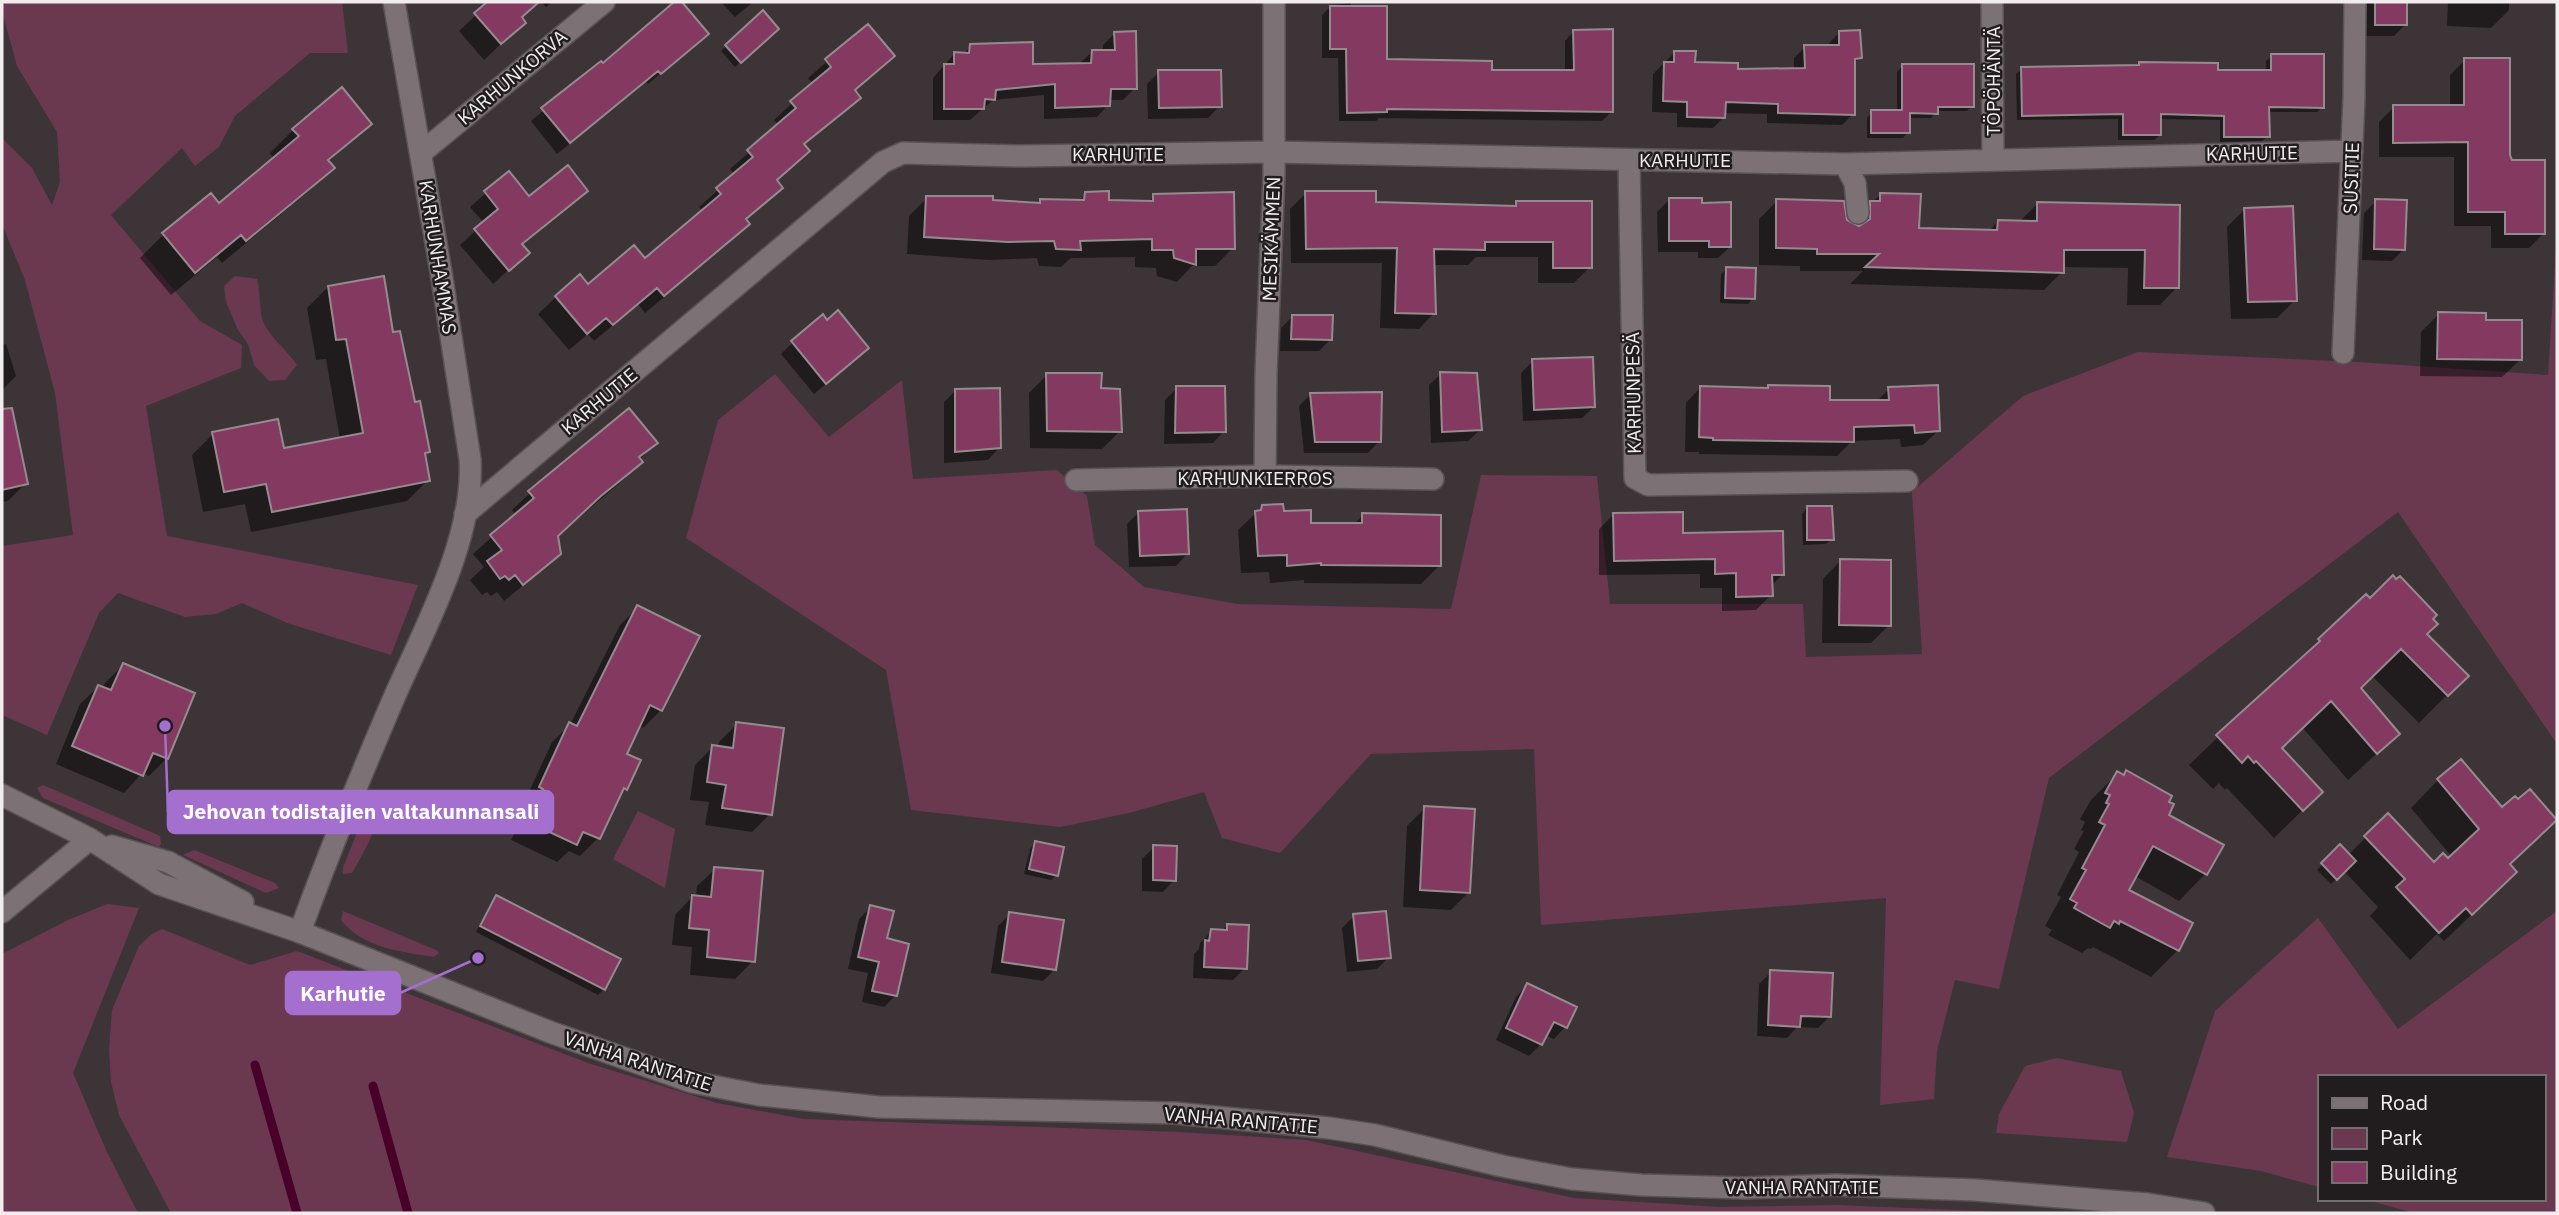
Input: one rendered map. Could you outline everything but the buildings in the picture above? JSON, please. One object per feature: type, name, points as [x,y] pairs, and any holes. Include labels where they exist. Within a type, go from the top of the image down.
[{"type":"street","name":"KARHUNHAMMAS","points":[[394,2],[470,459],[472,483],[465,513]]},
{"type":"street","name":"KARHUNKORVA","points":[[421,153],[604,2]]},
{"type":"street","name":"MESIKÄMMEN","points":[[1265,476],[1274,2]]},
{"type":"street","name":"TÖPÖHÄNTÄ","points":[[1992,2],[1993,160]]},
{"type":"street","name":"SUSITIE","points":[[2343,353],[2355,2]]},
{"type":"street","name":"KARHUTIE","points":[[465,513],[852,187],[894,155],[904,153],[1021,156],[1273,152],[1845,164],[2352,151]]},
{"type":"street","name":"KARHUNPESÄ","points":[[1629,161],[1635,478],[1648,485],[1907,481]]},
{"type":"street","points":[[1845,164],[1855,183],[1858,213]]},
{"type":"street","name":"KARHUNKIERROS","points":[[1076,481],[1265,476],[1433,479]]},
{"type":"street","points":[[300,932],[359,780],[453,561],[465,513]]},
{"type":"street","name":"VANHA RANTATIE","points":[[2,795],[90,839],[168,862],[300,932],[622,1059],[692,1082],[759,1095],[879,1107],[1175,1114],[1270,1121],[1375,1135],[1502,1166],[1572,1179],[1641,1185],[1744,1188],[1836,1185],[1975,1190],[2148,1204],[2204,1213]]},
{"type":"street","points":[[2,912],[90,839]]},
{"type":"green space","points":[[2,2],[342,2],[348,53],[310,53],[235,116],[219,147],[195,166],[182,148],[111,215],[200,321],[242,345],[241,368],[146,406],[167,536],[418,585],[391,655],[287,623],[242,603],[216,614],[185,617],[118,593],[99,613],[47,735],[2,715],[2,546],[73,535],[55,393],[25,280],[2,224],[2,138],[32,168],[52,205],[60,182],[57,132],[17,66]]},
{"type":"green space","points":[[2557,232],[2557,744],[2398,512],[2049,778],[1999,989],[1955,980],[1937,1051],[1934,1099],[1880,1105],[1886,898],[1541,925],[1534,749],[1371,754],[1280,853],[1222,838],[1204,792],[1129,813],[1060,827],[911,810],[886,670],[686,538],[718,420],[775,374],[829,437],[902,380],[913,479],[1057,470],[1087,496],[1095,545],[1144,587],[1237,604],[1451,609],[1481,475],[1597,476],[1610,604],[1803,604],[1806,657],[1922,654],[1912,492],[2023,396],[2138,352],[2357,362],[2548,375]]},
{"type":"green space","points":[[235,276],[257,279],[262,319],[269,332],[297,365],[285,380],[269,381],[254,365],[248,344],[238,330],[226,302],[224,286]]},
{"type":"green space","points":[[43,785],[160,836],[161,844],[159,847],[43,798],[37,788]]},
{"type":"green space","points":[[380,798],[379,816],[366,847],[352,873],[343,874],[368,804]]},
{"type":"green space","points":[[638,811],[675,829],[665,888],[613,859]]},
{"type":"green space","points":[[194,850],[275,883],[279,888],[266,893],[183,855]]},
{"type":"green space","points":[[107,904],[139,908],[73,1073],[106,1150],[138,1213],[2,1213],[2,954],[68,920]]},
{"type":"green space","points":[[343,911],[439,953],[434,957],[372,943],[360,937],[341,920]]},
{"type":"green space","points":[[2557,911],[2557,1213],[2414,1213],[2370,1201],[2545,1201],[2545,1075],[2318,1075],[2318,1187],[2261,1171],[2167,1157],[2215,1011],[2318,918],[2398,1029]]},
{"type":"green space","points":[[162,929],[250,965],[297,951],[588,1063],[717,1103],[804,1119],[1179,1132],[1306,1140],[1574,1198],[1720,1207],[1837,1205],[2026,1213],[171,1213],[119,1115],[111,1082],[109,1050],[112,1010],[139,946]]},
{"type":"green space","points":[[2057,1058],[2121,1071],[2134,1113],[2127,1142],[1996,1133],[1999,1114],[2025,1066]]},
{"type":"waterway","points":[[255,1065],[297,1213]]},
{"type":"waterway","points":[[373,1086],[408,1213]]},
{"type":"place","name":"Jehovan todistajien valtakunnansali","points":[[165,726]]},
{"type":"place","name":"Karhutie","points":[[478,958]]}]
